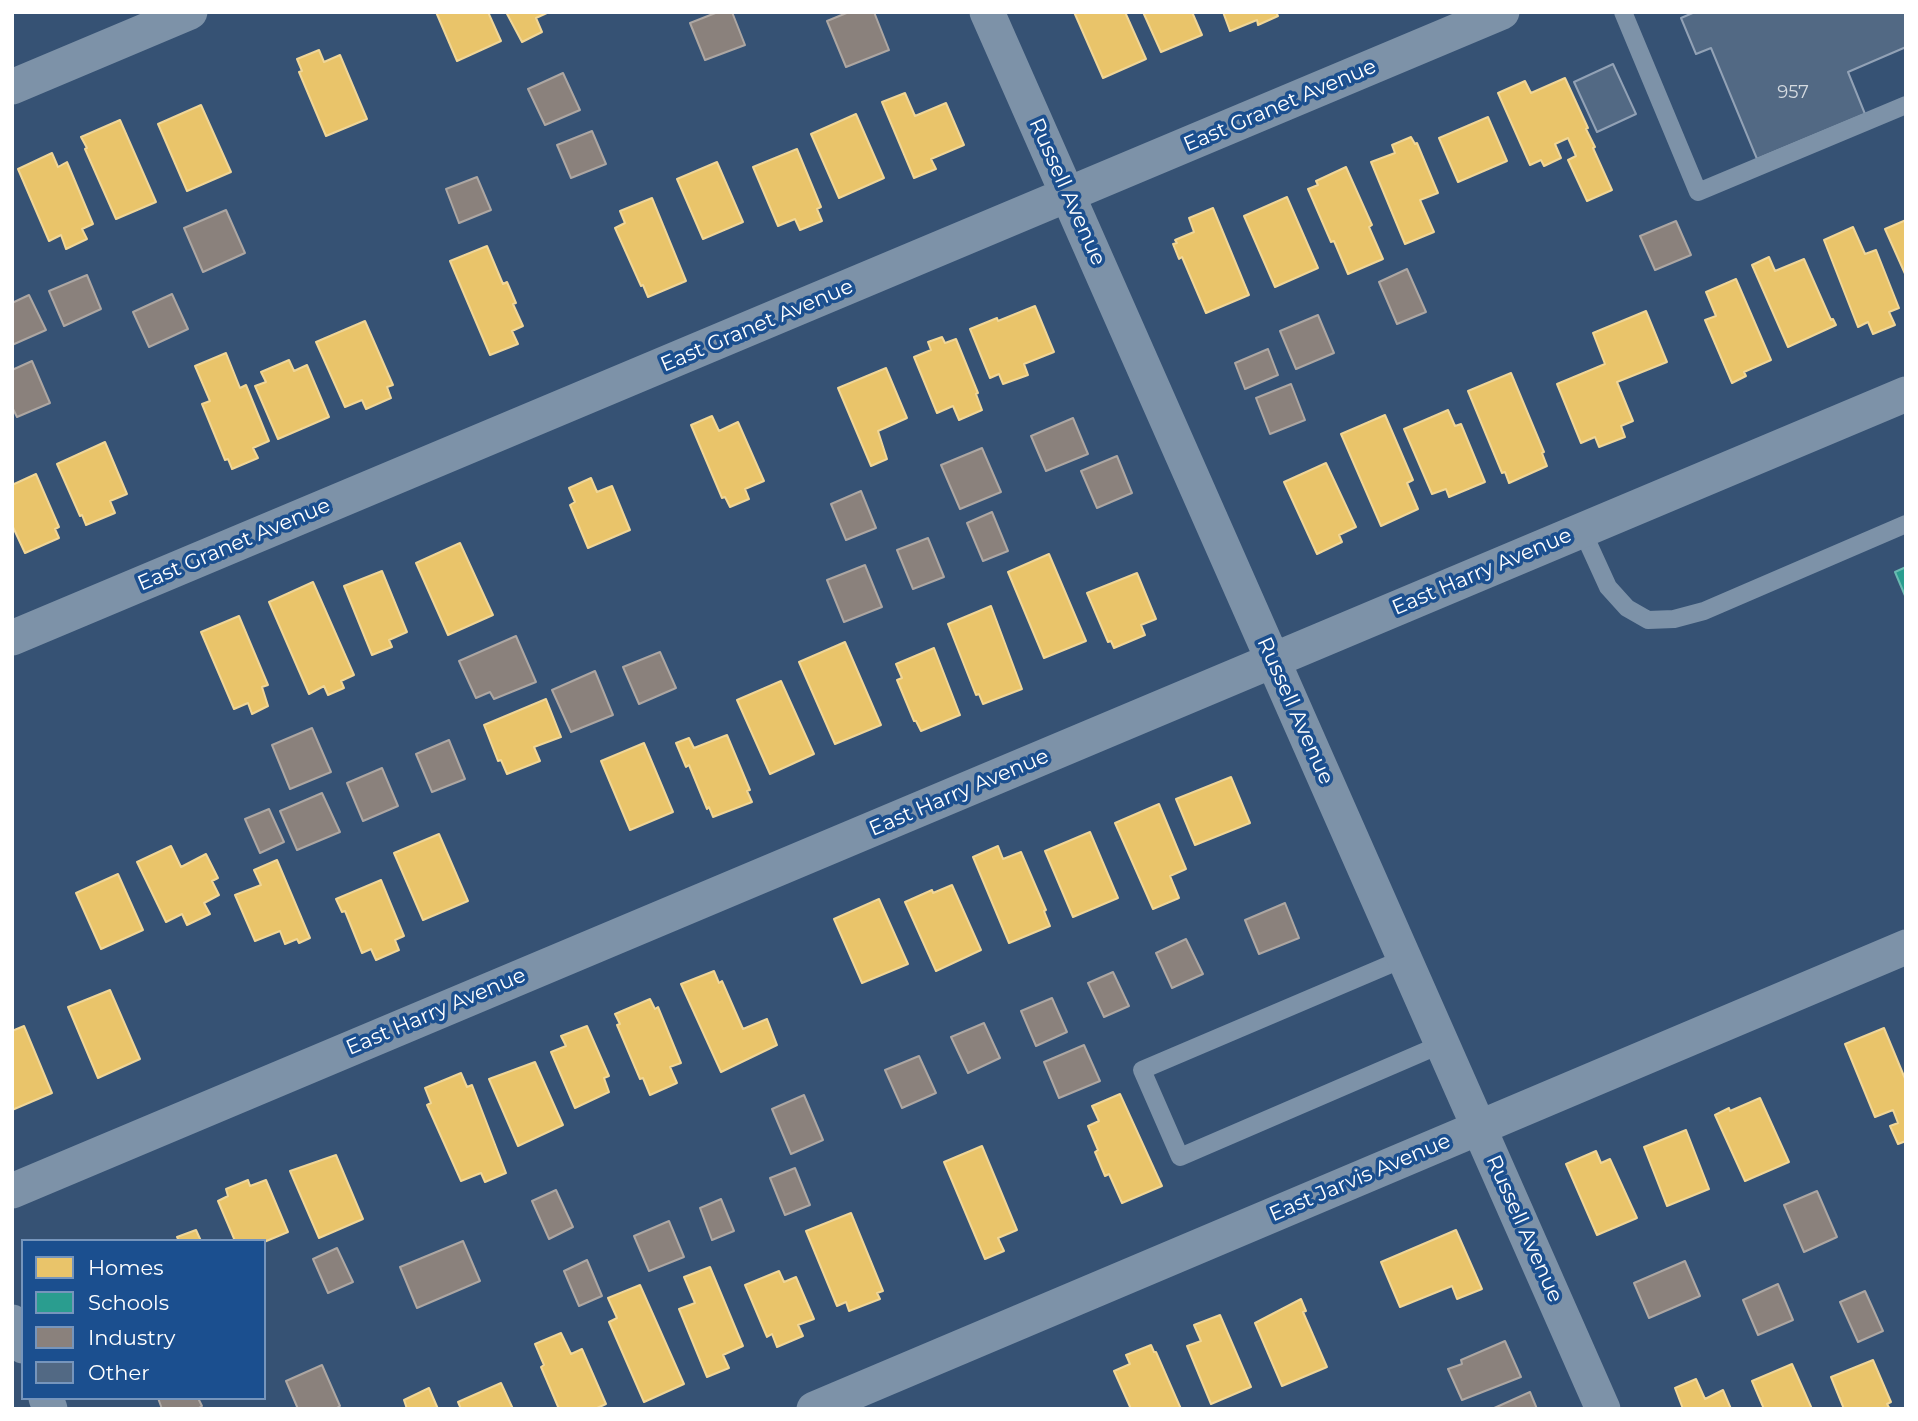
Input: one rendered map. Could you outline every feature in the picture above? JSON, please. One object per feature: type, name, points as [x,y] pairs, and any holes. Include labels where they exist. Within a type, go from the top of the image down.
[{"type":"street","points":[[12,87],[190,12]]},
{"type":"street","name":"Russell Avenue","points":[[987,12],[1603,1409]]},
{"type":"street","name":"East Granet Avenue","points":[[12,638],[1502,12]]},
{"type":"street","name":"East Harry Avenue","points":[[12,1191],[1906,394]]},
{"type":"street","name":"East Jarvis Avenue","points":[[814,1409],[1906,947]]},
{"type":"street","points":[[12,1322],[21,1342]]},
{"type":"lane","points":[[1623,12],[1698,192],[1906,105]]},
{"type":"lane","points":[[1582,530],[1608,587],[1626,608],[1648,620],[1674,620],[1704,611],[1906,524]]},
{"type":"lane","points":[[1405,958],[1142,1070],[1180,1157],[1442,1044]]},
{"type":"building: Homes","points":[[436,12],[488,12],[501,41],[457,61]]},
{"type":"building: Homes","points":[[506,12],[549,12],[536,18],[542,32],[522,42]]},
{"type":"building: Homes","points":[[1074,12],[1125,12],[1146,59],[1103,78]]},
{"type":"building: Homes","points":[[1143,12],[1192,12],[1202,35],[1161,52]]},
{"type":"building: Homes","points":[[1223,12],[1276,12],[1278,16],[1258,25],[1257,20],[1230,31]]},
{"type":"building: Homes","points":[[319,50],[324,62],[340,55],[367,119],[326,136],[299,72],[302,71],[297,59]]},
{"type":"building: Homes","points":[[1565,78],[1612,190],[1587,201],[1568,160],[1576,156],[1568,138],[1555,144],[1561,158],[1544,166],[1541,160],[1530,165],[1498,93],[1525,81],[1531,93]]},
{"type":"building: Homes","points":[[905,93],[915,116],[946,103],[964,145],[931,159],[936,169],[914,178],[882,102]]},
{"type":"building: Homes","points":[[201,105],[231,172],[187,191],[158,124]]},
{"type":"building: Homes","points":[[856,114],[884,178],[839,198],[811,134]]},
{"type":"building: Homes","points":[[1488,117],[1507,161],[1458,182],[1439,138]]},
{"type":"building: Homes","points":[[120,120],[156,202],[116,219],[81,137]]},
{"type":"building: Homes","points":[[1411,137],[1415,144],[1417,143],[1438,193],[1420,200],[1434,232],[1405,244],[1371,162],[1395,153],[1392,145]]},
{"type":"building: Homes","points":[[797,149],[821,207],[817,209],[822,221],[800,230],[795,219],[778,226],[753,167]]},
{"type":"building: Homes","points":[[52,153],[58,167],[67,162],[93,224],[82,229],[87,239],[66,249],[61,235],[49,241],[18,169]]},
{"type":"building: Homes","points":[[717,162],[743,222],[703,239],[677,179]]},
{"type":"building: Homes","points":[[1346,167],[1372,225],[1369,227],[1383,259],[1348,274],[1308,189],[1318,185],[1316,181]]},
{"type":"building: Homes","points":[[1287,197],[1318,268],[1275,287],[1244,216]]},
{"type":"building: Homes","points":[[652,198],[686,281],[648,297],[615,228],[625,223],[620,211]]},
{"type":"building: Homes","points":[[1213,208],[1249,295],[1206,313],[1182,257],[1179,259],[1173,244],[1177,243],[1175,240],[1194,232],[1189,218]]},
{"type":"building: Homes","points":[[1906,220],[1906,276],[1885,229]]},
{"type":"building: Homes","points":[[1853,227],[1865,254],[1876,250],[1899,308],[1889,312],[1895,325],[1873,334],[1868,322],[1858,327],[1824,240]]},
{"type":"building: Homes","points":[[487,246],[503,284],[507,282],[523,326],[512,331],[518,344],[490,355],[450,261]]},
{"type":"building: Homes","points":[[1769,257],[1775,271],[1804,259],[1831,320],[1833,319],[1836,325],[1788,347],[1752,265]]},
{"type":"building: Homes","points":[[1736,279],[1771,360],[1744,372],[1746,376],[1732,383],[1705,320],[1716,316],[1706,292]]},
{"type":"building: Homes","points":[[1035,306],[1054,352],[1024,364],[1028,375],[1003,384],[999,374],[990,378],[970,329]]},
{"type":"building: Homes","points":[[1646,311],[1667,362],[1617,382],[1633,421],[1621,426],[1625,437],[1599,447],[1595,437],[1581,443],[1557,384],[1605,364],[1593,333]]},
{"type":"building: Homes","points":[[365,321],[393,385],[387,387],[391,398],[366,409],[362,400],[345,407],[316,342]]},
{"type":"building: Homes","points":[[942,337],[945,343],[956,339],[982,410],[959,420],[953,406],[937,413],[914,357],[931,350],[928,342]]},
{"type":"building: Homes","points":[[226,353],[240,388],[246,385],[269,441],[253,448],[258,458],[232,469],[228,459],[225,460],[202,404],[210,401],[195,366]]},
{"type":"building: Homes","points":[[289,360],[294,371],[307,365],[329,417],[278,439],[255,386],[266,382],[261,372]]},
{"type":"building: Homes","points":[[886,368],[907,418],[878,431],[887,459],[871,466],[838,388]]},
{"type":"building: Homes","points":[[1511,373],[1544,452],[1542,453],[1547,466],[1509,483],[1505,472],[1502,473],[1468,391]]},
{"type":"building: Homes","points":[[1448,410],[1455,426],[1461,424],[1485,482],[1449,497],[1446,489],[1432,494],[1404,429]]},
{"type":"building: Homes","points":[[1385,415],[1413,480],[1407,483],[1418,509],[1381,526],[1341,434]]},
{"type":"building: Homes","points":[[712,416],[719,431],[738,422],[764,481],[745,489],[749,499],[730,507],[725,497],[722,498],[691,425]]},
{"type":"building: Homes","points":[[105,442],[127,494],[110,501],[115,513],[86,525],[57,464]]},
{"type":"building: Homes","points":[[1326,463],[1356,527],[1339,535],[1342,542],[1317,554],[1284,482]]},
{"type":"building: Homes","points":[[36,474],[59,527],[55,529],[59,538],[25,553],[12,525],[12,485]]},
{"type":"building: Homes","points":[[591,478],[597,492],[612,486],[630,530],[588,548],[570,505],[575,502],[569,488]]},
{"type":"building: Homes","points":[[460,543],[493,615],[448,635],[416,563]]},
{"type":"building: Homes","points":[[1049,554],[1086,641],[1044,658],[1008,572]]},
{"type":"building: Homes","points":[[382,571],[407,632],[389,640],[392,647],[372,655],[344,586]]},
{"type":"building: Homes","points":[[1137,573],[1156,619],[1141,625],[1145,635],[1114,648],[1111,641],[1108,642],[1087,593]]},
{"type":"building: Homes","points":[[313,582],[354,675],[341,681],[344,688],[328,695],[324,686],[309,694],[269,602]]},
{"type":"building: Homes","points":[[991,606],[1022,689],[983,704],[979,694],[976,695],[948,624]]},
{"type":"building: Homes","points":[[239,616],[268,685],[262,687],[268,706],[252,714],[248,703],[234,709],[201,632]]},
{"type":"building: Homes","points":[[845,642],[881,725],[835,744],[799,662]]},
{"type":"building: Homes","points":[[934,648],[960,715],[921,731],[897,680],[902,678],[896,664]]},
{"type":"building: Homes","points":[[781,681],[814,754],[770,774],[737,700]]},
{"type":"building: Homes","points":[[546,699],[561,737],[534,747],[540,761],[507,774],[501,760],[498,761],[484,725]]},
{"type":"building: Homes","points":[[727,735],[750,790],[747,791],[752,802],[713,817],[676,743],[689,738],[694,748]]},
{"type":"building: Homes","points":[[644,743],[673,812],[630,830],[601,761]]},
{"type":"building: Homes","points":[[1231,777],[1250,823],[1195,845],[1176,799]]},
{"type":"building: Homes","points":[[1159,804],[1186,869],[1170,876],[1179,898],[1153,909],[1115,823]]},
{"type":"building: Homes","points":[[1090,832],[1118,898],[1073,917],[1045,851]]},
{"type":"building: Homes","points":[[439,834],[468,901],[423,920],[394,853]]},
{"type":"building: Homes","points":[[171,846],[181,867],[206,854],[218,878],[212,881],[219,895],[204,903],[210,914],[187,925],[182,914],[166,922],[137,862]]},
{"type":"building: Homes","points":[[998,846],[1003,859],[1021,852],[1046,910],[1044,911],[1050,926],[1009,943],[973,857]]},
{"type":"building: Homes","points":[[277,860],[310,938],[299,943],[297,939],[285,944],[280,931],[255,941],[235,895],[261,885],[254,870]]},
{"type":"building: Homes","points":[[118,874],[143,930],[101,949],[76,893]]},
{"type":"building: Homes","points":[[381,880],[404,936],[395,940],[399,950],[376,960],[371,949],[362,953],[345,911],[342,912],[336,899]]},
{"type":"building: Homes","points":[[952,885],[981,950],[936,971],[905,902],[932,890],[933,893]]},
{"type":"building: Homes","points":[[879,899],[908,964],[862,983],[834,919]]},
{"type":"building: Homes","points":[[714,971],[719,983],[722,981],[743,1029],[767,1019],[777,1045],[721,1072],[681,984]]},
{"type":"building: Homes","points":[[110,990],[140,1059],[98,1078],[68,1007]]},
{"type":"building: Homes","points":[[650,999],[655,1009],[658,1007],[681,1063],[670,1067],[677,1083],[650,1095],[643,1078],[640,1079],[615,1014]]},
{"type":"building: Homes","points":[[24,1026],[52,1093],[12,1110],[12,1031]]},
{"type":"building: Homes","points":[[587,1026],[609,1076],[604,1078],[609,1092],[575,1108],[551,1052],[566,1046],[561,1036]]},
{"type":"building: Homes","points":[[1884,1028],[1906,1081],[1906,1141],[1898,1144],[1890,1126],[1898,1123],[1893,1110],[1875,1117],[1845,1044]]},
{"type":"building: Homes","points":[[535,1062],[563,1125],[518,1146],[489,1079]]},
{"type":"building: Homes","points":[[461,1073],[467,1087],[472,1085],[506,1173],[485,1182],[481,1173],[461,1181],[427,1105],[431,1103],[425,1088]]},
{"type":"building: Homes","points":[[1120,1094],[1162,1186],[1122,1203],[1109,1174],[1105,1176],[1088,1126],[1099,1121],[1092,1106]]},
{"type":"building: Homes","points":[[1760,1098],[1789,1162],[1745,1181],[1715,1115]]},
{"type":"building: Homes","points":[[1686,1130],[1709,1189],[1667,1206],[1644,1147]]},
{"type":"building: Homes","points":[[982,1146],[1017,1230],[998,1238],[1004,1251],[985,1259],[944,1162]]},
{"type":"building: Homes","points":[[1596,1151],[1601,1163],[1610,1159],[1637,1218],[1597,1235],[1566,1164]]},
{"type":"building: Homes","points":[[336,1155],[363,1219],[319,1238],[290,1171]]},
{"type":"building: Homes","points":[[248,1180],[250,1186],[266,1180],[288,1232],[266,1241],[266,1239],[234,1239],[218,1201],[228,1196],[226,1189]]},
{"type":"building: Homes","points":[[851,1213],[883,1291],[877,1293],[880,1299],[849,1311],[846,1302],[837,1306],[806,1231]]},
{"type":"building: Homes","points":[[196,1230],[200,1239],[178,1239],[177,1237]]},
{"type":"building: Homes","points":[[1456,1230],[1482,1289],[1457,1299],[1452,1286],[1400,1307],[1381,1262]]},
{"type":"building: Homes","points":[[710,1267],[743,1346],[723,1355],[729,1368],[707,1377],[679,1309],[695,1303],[684,1277]]},
{"type":"building: Homes","points":[[779,1271],[784,1282],[796,1277],[814,1319],[798,1325],[803,1336],[777,1347],[772,1334],[767,1337],[745,1285]]},
{"type":"building: Homes","points":[[640,1285],[684,1384],[644,1402],[609,1322],[617,1318],[608,1298]]},
{"type":"building: Homes","points":[[1301,1299],[1306,1311],[1303,1312],[1327,1367],[1282,1386],[1255,1323]]},
{"type":"building: Homes","points":[[1220,1315],[1251,1387],[1211,1404],[1187,1346],[1201,1341],[1194,1325]]},
{"type":"building: Homes","points":[[561,1333],[571,1354],[582,1349],[606,1404],[595,1409],[559,1409],[541,1367],[544,1365],[535,1344]]},
{"type":"building: Homes","points":[[1151,1345],[1181,1409],[1131,1409],[1114,1371],[1130,1364],[1126,1355]]},
{"type":"building: Homes","points":[[1873,1360],[1891,1402],[1887,1404],[1890,1409],[1844,1409],[1831,1377]]},
{"type":"building: Homes","points":[[1792,1364],[1812,1409],[1764,1409],[1752,1381]]},
{"type":"building: Homes","points":[[1696,1379],[1705,1399],[1723,1390],[1731,1409],[1683,1409],[1675,1388]]},
{"type":"building: Homes","points":[[501,1383],[513,1409],[461,1409],[458,1402]]},
{"type":"building: Homes","points":[[429,1388],[438,1409],[407,1409],[404,1400]]},
{"type":"building: Schools","points":[[1906,567],[1906,598],[1895,572]]},
{"type":"building: Industry","points":[[718,12],[732,12],[745,45],[705,60],[690,23]]},
{"type":"building: Industry","points":[[849,12],[874,12],[889,50],[846,67],[827,21]]},
{"type":"building: Industry","points":[[563,73],[580,110],[545,125],[528,89]]},
{"type":"building: Industry","points":[[592,131],[606,164],[571,178],[557,145]]},
{"type":"building: Industry","points":[[477,177],[491,210],[459,223],[446,189]]},
{"type":"building: Industry","points":[[226,210],[245,253],[203,272],[184,228]]},
{"type":"building: Industry","points":[[1676,221],[1691,255],[1655,270],[1640,236]]},
{"type":"building: Industry","points":[[1407,269],[1426,312],[1397,324],[1379,282]]},
{"type":"building: Industry","points":[[87,275],[101,309],[64,326],[49,291]]},
{"type":"building: Industry","points":[[172,294],[188,329],[149,347],[133,312]]},
{"type":"building: Industry","points":[[29,295],[46,330],[12,345],[12,303]]},
{"type":"building: Industry","points":[[1318,315],[1334,353],[1296,369],[1280,331]]},
{"type":"building: Industry","points":[[1268,349],[1278,375],[1245,389],[1235,363]]},
{"type":"building: Industry","points":[[32,361],[50,403],[17,417],[12,407],[12,370]]},
{"type":"building: Industry","points":[[1291,384],[1305,420],[1270,434],[1256,398]]},
{"type":"building: Industry","points":[[1073,418],[1088,454],[1046,471],[1031,436]]},
{"type":"building: Industry","points":[[982,448],[1001,492],[960,509],[941,465]]},
{"type":"building: Industry","points":[[1117,456],[1132,493],[1097,508],[1081,471]]},
{"type":"building: Industry","points":[[861,491],[876,528],[846,540],[831,504]]},
{"type":"building: Industry","points":[[992,512],[1008,551],[983,561],[967,523]]},
{"type":"building: Industry","points":[[928,538],[944,577],[913,589],[897,550]]},
{"type":"building: Industry","points":[[865,565],[882,607],[844,622],[827,580]]},
{"type":"building: Industry","points":[[516,636],[536,682],[494,699],[490,692],[476,698],[459,661]]},
{"type":"building: Industry","points":[[660,652],[676,688],[639,704],[623,667]]},
{"type":"building: Industry","points":[[595,671],[613,715],[571,732],[552,690]]},
{"type":"building: Industry","points":[[312,728],[331,772],[290,789],[272,745]]},
{"type":"building: Industry","points":[[449,740],[465,779],[432,792],[416,754]]},
{"type":"building: Industry","points":[[382,768],[398,806],[363,821],[347,783]]},
{"type":"building: Industry","points":[[322,793],[340,832],[297,850],[280,811]]},
{"type":"building: Industry","points":[[269,809],[284,842],[260,853],[245,819]]},
{"type":"building: Industry","points":[[1285,903],[1299,938],[1259,954],[1245,920]]},
{"type":"building: Industry","points":[[1186,939],[1203,974],[1172,988],[1156,953]]},
{"type":"building: Industry","points":[[1113,972],[1129,1006],[1104,1017],[1088,983]]},
{"type":"building: Industry","points":[[1052,998],[1067,1032],[1036,1046],[1021,1011]]},
{"type":"building: Industry","points":[[984,1023],[1000,1058],[968,1073],[951,1037]]},
{"type":"building: Industry","points":[[1084,1045],[1100,1081],[1059,1098],[1044,1062]]},
{"type":"building: Industry","points":[[919,1056],[936,1093],[902,1108],[885,1070]]},
{"type":"building: Industry","points":[[804,1095],[823,1140],[791,1154],[772,1109]]},
{"type":"building: Industry","points":[[795,1168],[810,1205],[785,1215],[770,1178]]},
{"type":"building: Industry","points":[[556,1190],[573,1227],[549,1239],[532,1201]]},
{"type":"building: Industry","points":[[1817,1191],[1837,1237],[1804,1252],[1784,1205]]},
{"type":"building: Industry","points":[[721,1199],[734,1231],[712,1240],[700,1208]]},
{"type":"building: Industry","points":[[669,1221],[684,1257],[649,1271],[634,1236]]},
{"type":"building: Industry","points":[[463,1241],[480,1281],[417,1308],[400,1267]]},
{"type":"building: Industry","points":[[337,1248],[353,1282],[328,1293],[313,1259]]},
{"type":"building: Industry","points":[[587,1260],[602,1296],[579,1306],[564,1271]]},
{"type":"building: Industry","points":[[1685,1261],[1700,1296],[1649,1318],[1634,1283]]},
{"type":"building: Industry","points":[[1778,1284],[1793,1320],[1758,1335],[1743,1300]]},
{"type":"building: Industry","points":[[1865,1291],[1883,1331],[1858,1342],[1840,1302]]},
{"type":"building: Industry","points":[[1505,1341],[1521,1377],[1462,1400],[1448,1369],[1462,1364],[1461,1360]]},
{"type":"building: Industry","points":[[322,1365],[340,1406],[335,1409],[298,1409],[286,1381]]},
{"type":"building: Industry","points":[[1530,1392],[1537,1409],[1492,1409]]},
{"type":"building: Industry","points":[[159,1400],[199,1400],[202,1406],[197,1409],[162,1409]]},
{"type":"building: Other","points":[[1695,12],[1906,12],[1906,47],[1848,72],[1865,114],[1757,159],[1711,48],[1696,54],[1681,18]]},
{"type":"building: Other","points":[[1613,64],[1636,114],[1597,132],[1574,82]]}]
